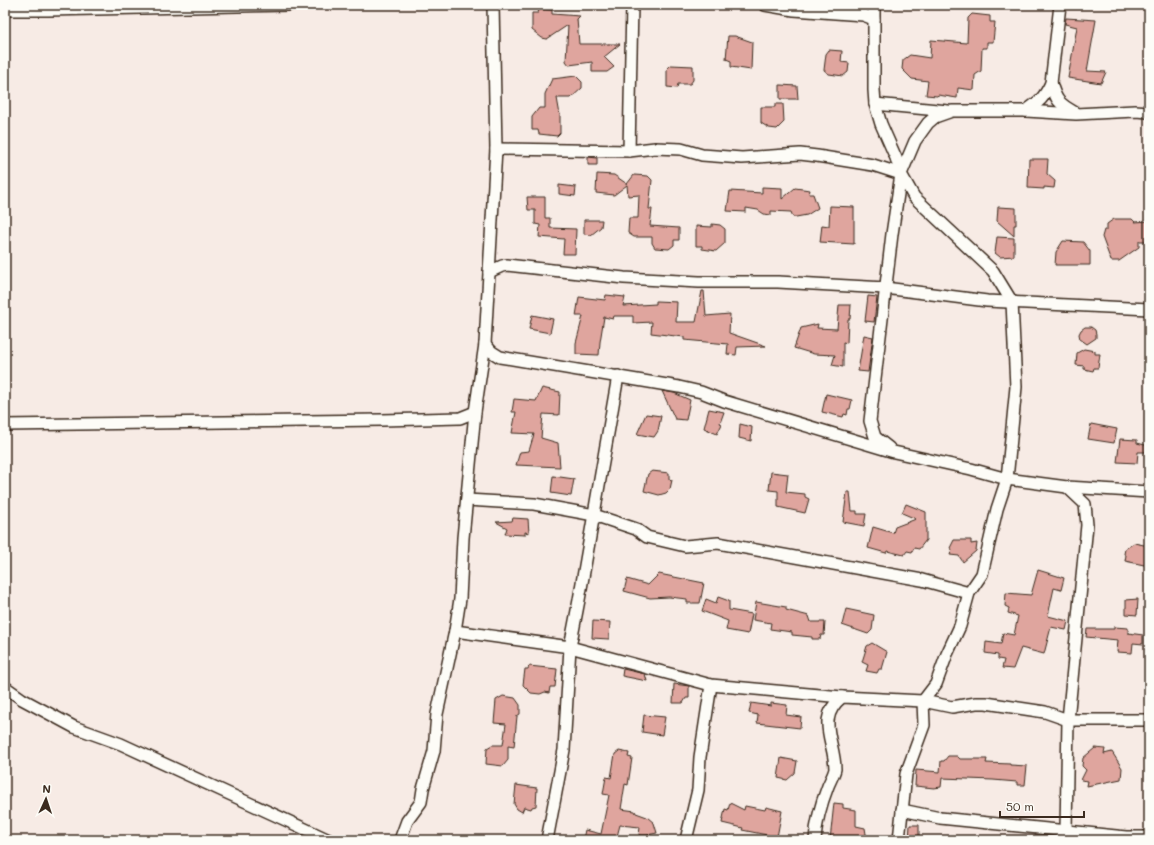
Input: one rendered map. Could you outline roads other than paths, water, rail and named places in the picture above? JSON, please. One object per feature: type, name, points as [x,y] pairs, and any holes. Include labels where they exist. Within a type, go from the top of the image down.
[{"type":"street","points":[[5,10],[289,5]]},
{"type":"street","points":[[400,840],[407,821],[421,802],[423,789],[434,751],[437,714],[455,631],[460,598],[463,538],[475,412],[486,344],[496,149],[493,5]]},
{"type":"street","points":[[629,151],[632,5]]},
{"type":"street","points":[[765,5],[794,10],[863,15],[874,20]]},
{"type":"street","points":[[874,5],[875,104],[896,158],[900,174],[914,197],[993,271],[1012,302],[1016,387],[1007,479],[997,509],[982,574],[969,593],[960,626],[947,654],[936,684],[923,701],[924,725],[906,774],[899,840]]},
{"type":"street","points":[[1026,111],[1041,101],[1051,83],[1060,5]]},
{"type":"street","points":[[1051,83],[1058,102],[1076,114]]},
{"type":"street","points":[[875,104],[952,111],[1026,111],[1076,114],[1135,111],[1149,112]]},
{"type":"street","points":[[894,452],[875,437],[870,421],[900,174],[915,141],[928,123],[936,117],[952,111]]},
{"type":"street","points":[[496,149],[629,151],[655,148],[681,149],[702,155],[742,158],[800,154],[873,165],[900,174]]},
{"type":"street","points":[[489,272],[502,266],[507,266],[639,279],[699,282],[778,282],[885,288],[987,301],[1149,309]]},
{"type":"street","points":[[486,344],[492,352],[500,357],[618,376],[701,392],[724,401],[894,452],[971,469],[1007,479],[1067,487],[1149,492]]},
{"type":"street","points":[[547,840],[564,750],[570,647],[618,376]]},
{"type":"street","points":[[5,425],[413,420],[460,418],[475,412]]},
{"type":"street","points":[[1066,830],[1068,720],[1088,525],[1085,504],[1067,487]]},
{"type":"street","points":[[467,500],[534,504],[594,515],[636,529],[646,536],[685,546],[718,543],[922,580],[969,593]]},
{"type":"street","points":[[455,631],[570,647],[711,685],[842,697],[923,701],[952,707],[976,703],[1002,704],[1045,712],[1068,720],[1149,720]]},
{"type":"street","points":[[686,840],[698,790],[700,757],[711,685]]},
{"type":"street","points":[[5,687],[22,699],[74,727],[121,744],[329,840]]},
{"type":"street","points":[[815,840],[816,827],[822,800],[835,770],[829,737],[829,714],[831,708],[842,697]]},
{"type":"street","points":[[902,810],[940,818],[1149,837]]}]
